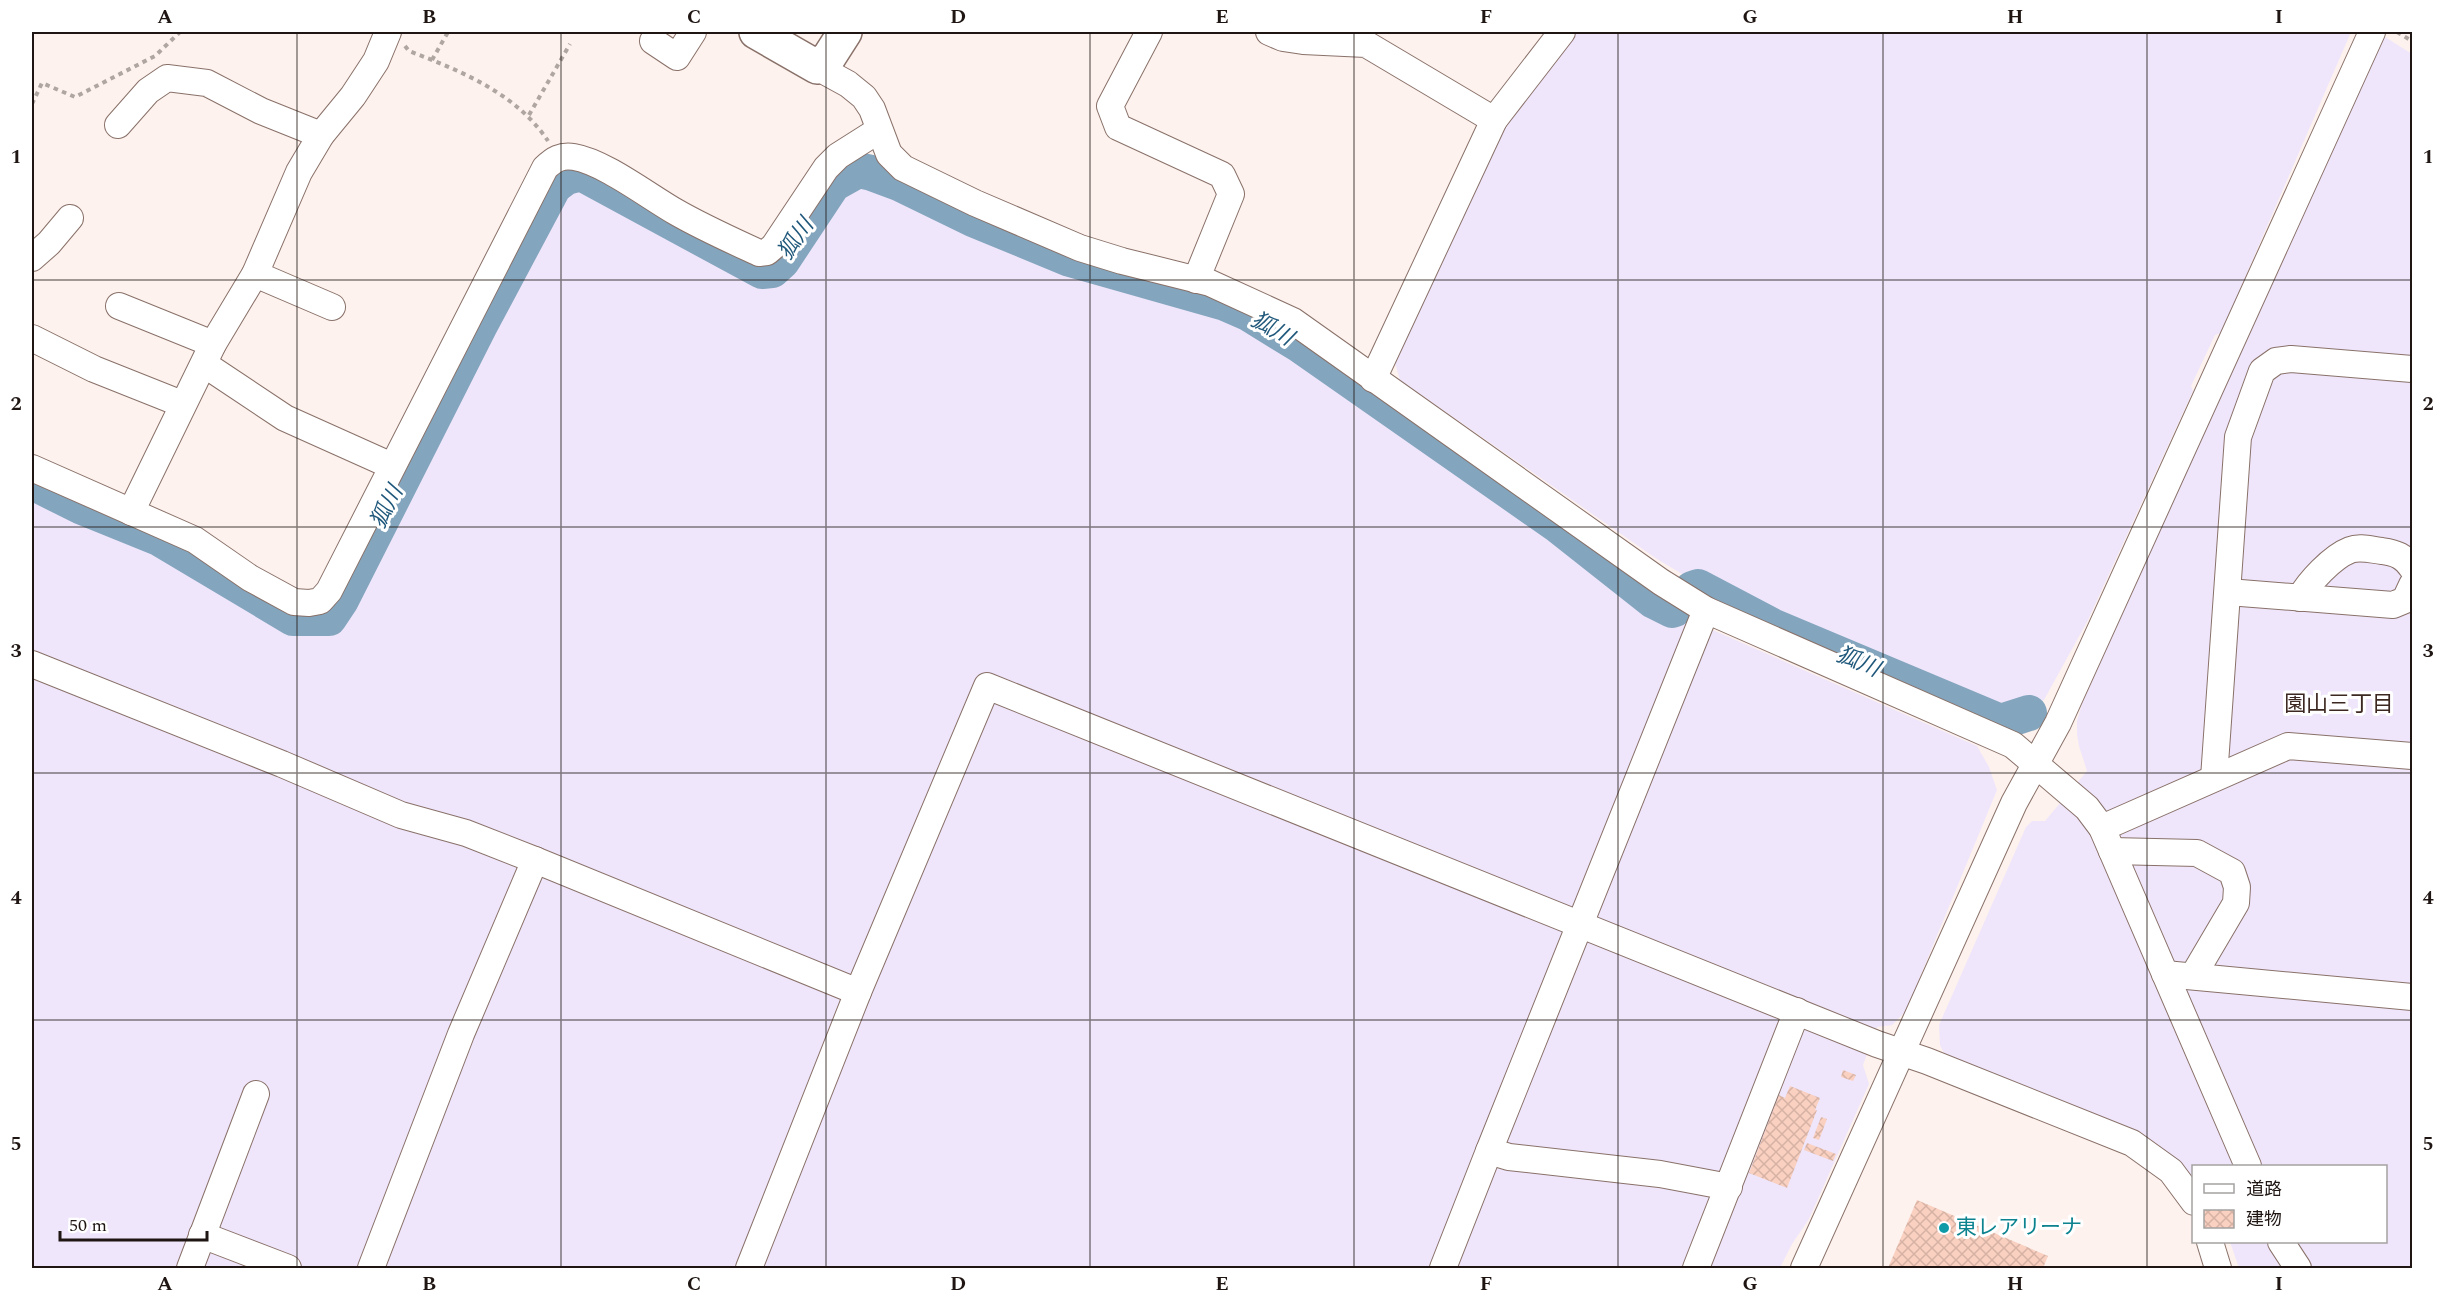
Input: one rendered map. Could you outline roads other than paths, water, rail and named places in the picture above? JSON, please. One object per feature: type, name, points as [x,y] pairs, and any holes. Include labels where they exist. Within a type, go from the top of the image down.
[{"type":"main road","points":[[756,32],[817,67],[829,57],[844,32]]},
{"type":"street","points":[[653,41],[677,57],[693,32]]},
{"type":"street","points":[[1149,32],[1110,106],[1118,126],[1222,176],[1231,194],[1196,280]]},
{"type":"street","points":[[1269,32],[1283,38],[1304,41],[1366,44],[1494,120]]},
{"type":"street","points":[[1373,379],[1494,120],[1562,32]]},
{"type":"street","points":[[1804,1269],[2014,803],[2063,713],[2372,32]]},
{"type":"street","points":[[131,512],[208,354],[255,274],[299,172],[321,135],[353,96],[393,35]]},
{"type":"street","points":[[817,67],[848,84],[864,97],[872,109],[889,154],[903,168],[975,203],[1080,248],[1210,283],[1293,321],[1661,582],[1706,610],[2013,745],[2087,808],[2102,828],[2247,1165]]},
{"type":"street","points":[[118,125],[148,92],[167,78],[207,83],[261,111],[321,135]]},
{"type":"street","points":[[32,468],[195,540],[250,578],[294,602],[320,601],[329,591],[545,168],[554,159],[575,157],[604,170],[678,213],[751,249],[767,252],[774,246],[826,168],[838,156],[879,130]]},
{"type":"street","points":[[32,258],[49,243],[70,218]]},
{"type":"street","points":[[255,274],[332,307]]},
{"type":"street","points":[[119,306],[208,354],[285,418],[392,466]]},
{"type":"street","points":[[32,338],[94,369],[182,404]]},
{"type":"street","points":[[2214,778],[2238,437],[2262,371],[2276,361],[2291,359],[2412,369]]},
{"type":"street","points":[[2300,598],[2311,580],[2349,550],[2362,548],[2395,553],[2407,560],[2412,568]]},
{"type":"street","points":[[2228,592],[2393,605],[2405,600],[2412,585]]},
{"type":"street","points":[[1443,1269],[1488,1151],[1582,924],[1706,610]]},
{"type":"street","points":[[32,664],[282,764],[401,815],[466,833],[858,992]]},
{"type":"street","points":[[749,1269],[858,992],[987,686],[2132,1143],[2171,1171],[2192,1201]]},
{"type":"street","points":[[2102,828],[2288,746],[2412,756]]},
{"type":"street","points":[[2112,851],[2198,853],[2232,872],[2237,887],[2235,903],[2193,976]]},
{"type":"street","points":[[371,1269],[461,1034],[535,860]]},
{"type":"street","points":[[2164,974],[2412,997]]},
{"type":"street","points":[[1696,1269],[1797,1011]]},
{"type":"street","points":[[189,1269],[256,1095]]},
{"type":"street","points":[[1488,1151],[1509,1157],[1660,1174],[1729,1187]]},
{"type":"street","points":[[202,1235],[288,1269]]},
{"type":"street","points":[[2210,1243],[2218,1269]]},
{"type":"street","points":[[2282,1243],[2298,1269]]},
{"type":"waterway","name":"狐川","points":[[32,482],[80,506],[159,538],[293,618],[329,618],[341,600],[480,325],[554,186],[566,177],[581,173],[762,271],[772,270],[782,261],[833,184],[858,170],[899,183],[973,219],[1070,259],[1225,303],[1248,313],[1300,345],[1559,526],[1654,601],[1672,610],[1675,609]]},
{"type":"waterway","name":"狐川","points":[[1692,589],[1698,587],[1772,626],[1996,720],[2004,721],[2029,713]]},
{"type":"place","name":"東レアリーナ","points":[[1944,1228]]},
{"type":"district","name":"園山三丁目","points":[[2339,704]]}]
